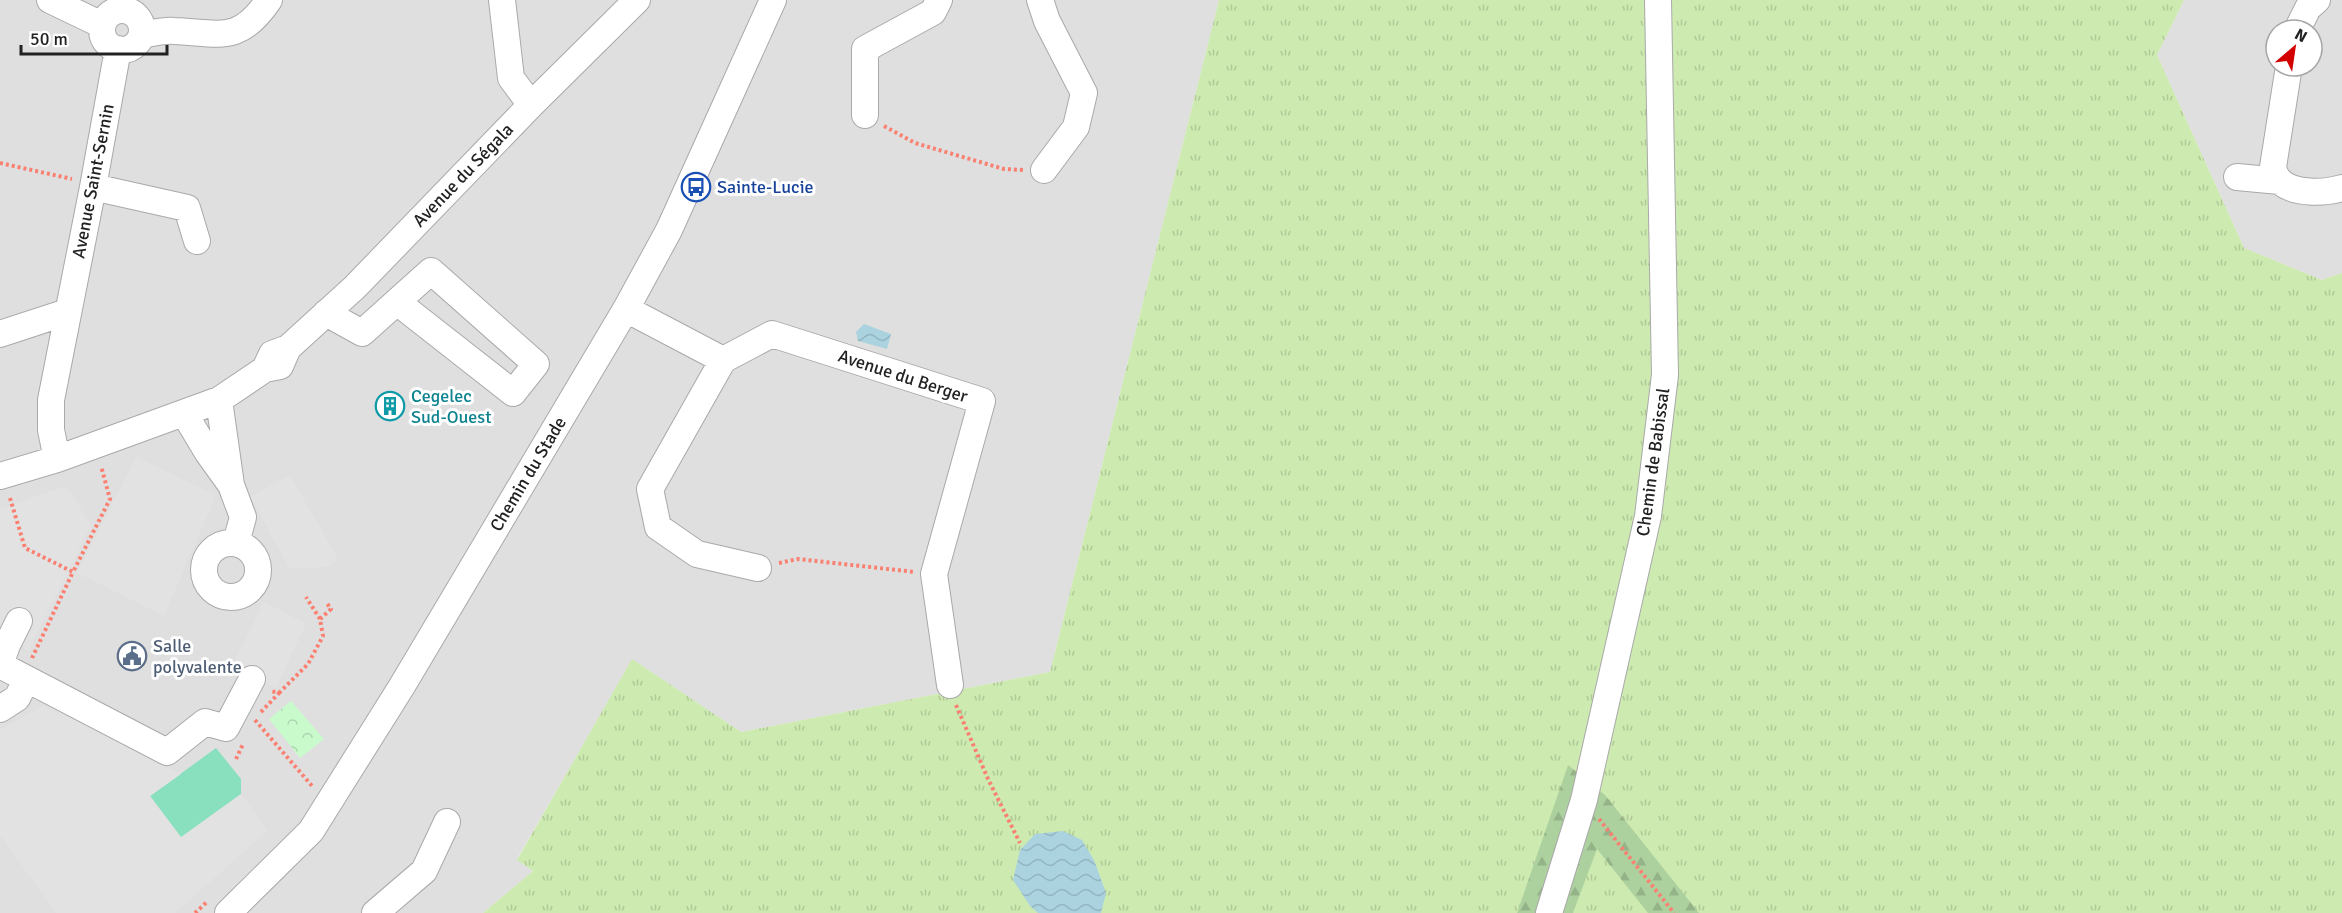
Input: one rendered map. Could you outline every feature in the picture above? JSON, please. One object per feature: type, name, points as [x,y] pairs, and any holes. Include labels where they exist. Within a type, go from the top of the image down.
[{"type":"street","points":[[50,0],[102,25]]},
{"type":"street","points":[[142,35],[172,31],[220,35],[243,29],[258,16],[269,0]]},
{"type":"street","points":[[502,0],[511,78],[531,105]]},
{"type":"street","name":"Avenue du Ségala","points":[[5,487],[57,459],[219,400],[265,369],[272,354],[288,348],[355,287],[531,105],[637,0]]},
{"type":"street","name":"Chemin du Stade","points":[[233,906],[311,831],[402,686],[626,309],[669,230],[773,0]]},
{"type":"street","points":[[865,115],[865,49],[933,12],[939,0]]},
{"type":"street","points":[[1041,0],[1047,21],[1084,93],[1076,127],[1044,170]]},
{"type":"street","name":"Chemin de Babissal","points":[[1549,913],[1584,800],[1648,516],[1665,375],[1658,0]]},
{"type":"street","points":[[2303,18],[2308,8],[2317,0]]},
{"type":"street","points":[[127,5],[140,22],[142,35],[130,48],[118,49],[106,43],[102,25],[114,11],[127,5]]},
{"type":"street","name":"Avenue Saint-Sernin","points":[[57,459],[51,430],[51,400],[118,49]]},
{"type":"street","points":[[2276,174],[2288,78]]},
{"type":"street","points":[[2237,177],[2276,174],[2297,190],[2342,188]]},
{"type":"street","points":[[93,187],[187,208],[197,241]]},
{"type":"street","points":[[326,313],[363,333],[397,302],[431,271],[536,364],[513,393],[397,302]]},
{"type":"street","points":[[626,309],[723,360],[650,489],[658,527],[697,554],[758,568]]},
{"type":"street","points":[[0,334],[67,312]]},
{"type":"street","name":"Avenue du Berger","points":[[723,360],[772,334],[982,401],[934,574],[950,685]]},
{"type":"street","points":[[219,400],[231,485],[243,517],[236,543]]},
{"type":"street","points":[[184,413],[231,485]]},
{"type":"street","points":[[19,621],[0,665],[167,752],[205,722],[226,728],[252,679]]},
{"type":"street","points":[[0,709],[17,698],[27,679]]},
{"type":"street","points":[[375,913],[424,871],[447,822]]},
{"type":"path","points":[[865,115],[915,143],[1004,169],[1044,170]]},
{"type":"path","points":[[0,163],[77,180],[93,187]]},
{"type":"path","points":[[5,487],[25,548],[73,572],[110,499],[99,459]]},
{"type":"path","points":[[758,568],[798,560],[934,574]]},
{"type":"path","points":[[279,693],[308,664],[323,636],[320,619],[306,597]]},
{"type":"path","points":[[320,619],[331,609],[326,602]]},
{"type":"path","points":[[950,685],[969,736],[1020,843]]},
{"type":"path","points":[[250,729],[254,719],[314,788],[308,797]]},
{"type":"path","points":[[236,759],[245,739]]},
{"type":"path","points":[[1584,800],[1674,913]]},
{"type":"path","points":[[195,913],[233,906]]},
{"type":"shaded area","points":[[0,0],[1219,0],[1050,672],[741,732],[632,660],[517,859],[533,871],[483,913],[0,913]]},
{"type":"shaded area","points":[[2184,0],[2342,0],[2342,273],[2322,280],[2244,248],[2157,55]]},
{"type":"shaded area","points":[[136,457],[216,495],[164,616],[77,573]]},
{"type":"shaded area","points":[[290,475],[338,559],[327,567],[290,569],[250,497]]},
{"type":"shaded area","points":[[66,486],[91,525],[29,650],[0,636],[0,509]]},
{"type":"shaded area","points":[[264,602],[306,624],[276,688],[232,666]]},
{"type":"shaded area","points":[[44,705],[181,774],[150,796],[181,837],[241,794],[268,830],[175,913],[56,913],[0,835],[0,730]]},
{"type":"green space","points":[[1219,0],[2184,0],[2157,55],[2244,248],[2322,280],[2342,273],[2342,913],[483,913],[533,871],[517,860],[632,659],[741,732],[1050,672]]},
{"type":"green space","points":[[291,701],[324,739],[300,758],[269,719]]},
{"type":"green space","points":[[216,748],[241,779],[241,794],[181,838],[150,796]]},
{"type":"green space","points":[[1568,765],[1605,795],[1699,913],[1648,913],[1597,849],[1573,913],[1517,913]]},
{"type":"water","points":[[864,324],[891,334],[887,349],[858,341],[856,332]]},
{"type":"water","points":[[1063,831],[1082,840],[1094,860],[1106,893],[1101,913],[1038,913],[1030,906],[1013,880],[1020,850],[1035,834]]},
{"type":"place","name":"Sainte-Lucie","points":[[696,187]]},
{"type":"place","name":"Cegelec Sud-Ouest","points":[[390,406]]},
{"type":"place","name":"Salle polyvalente","points":[[132,656]]}]
